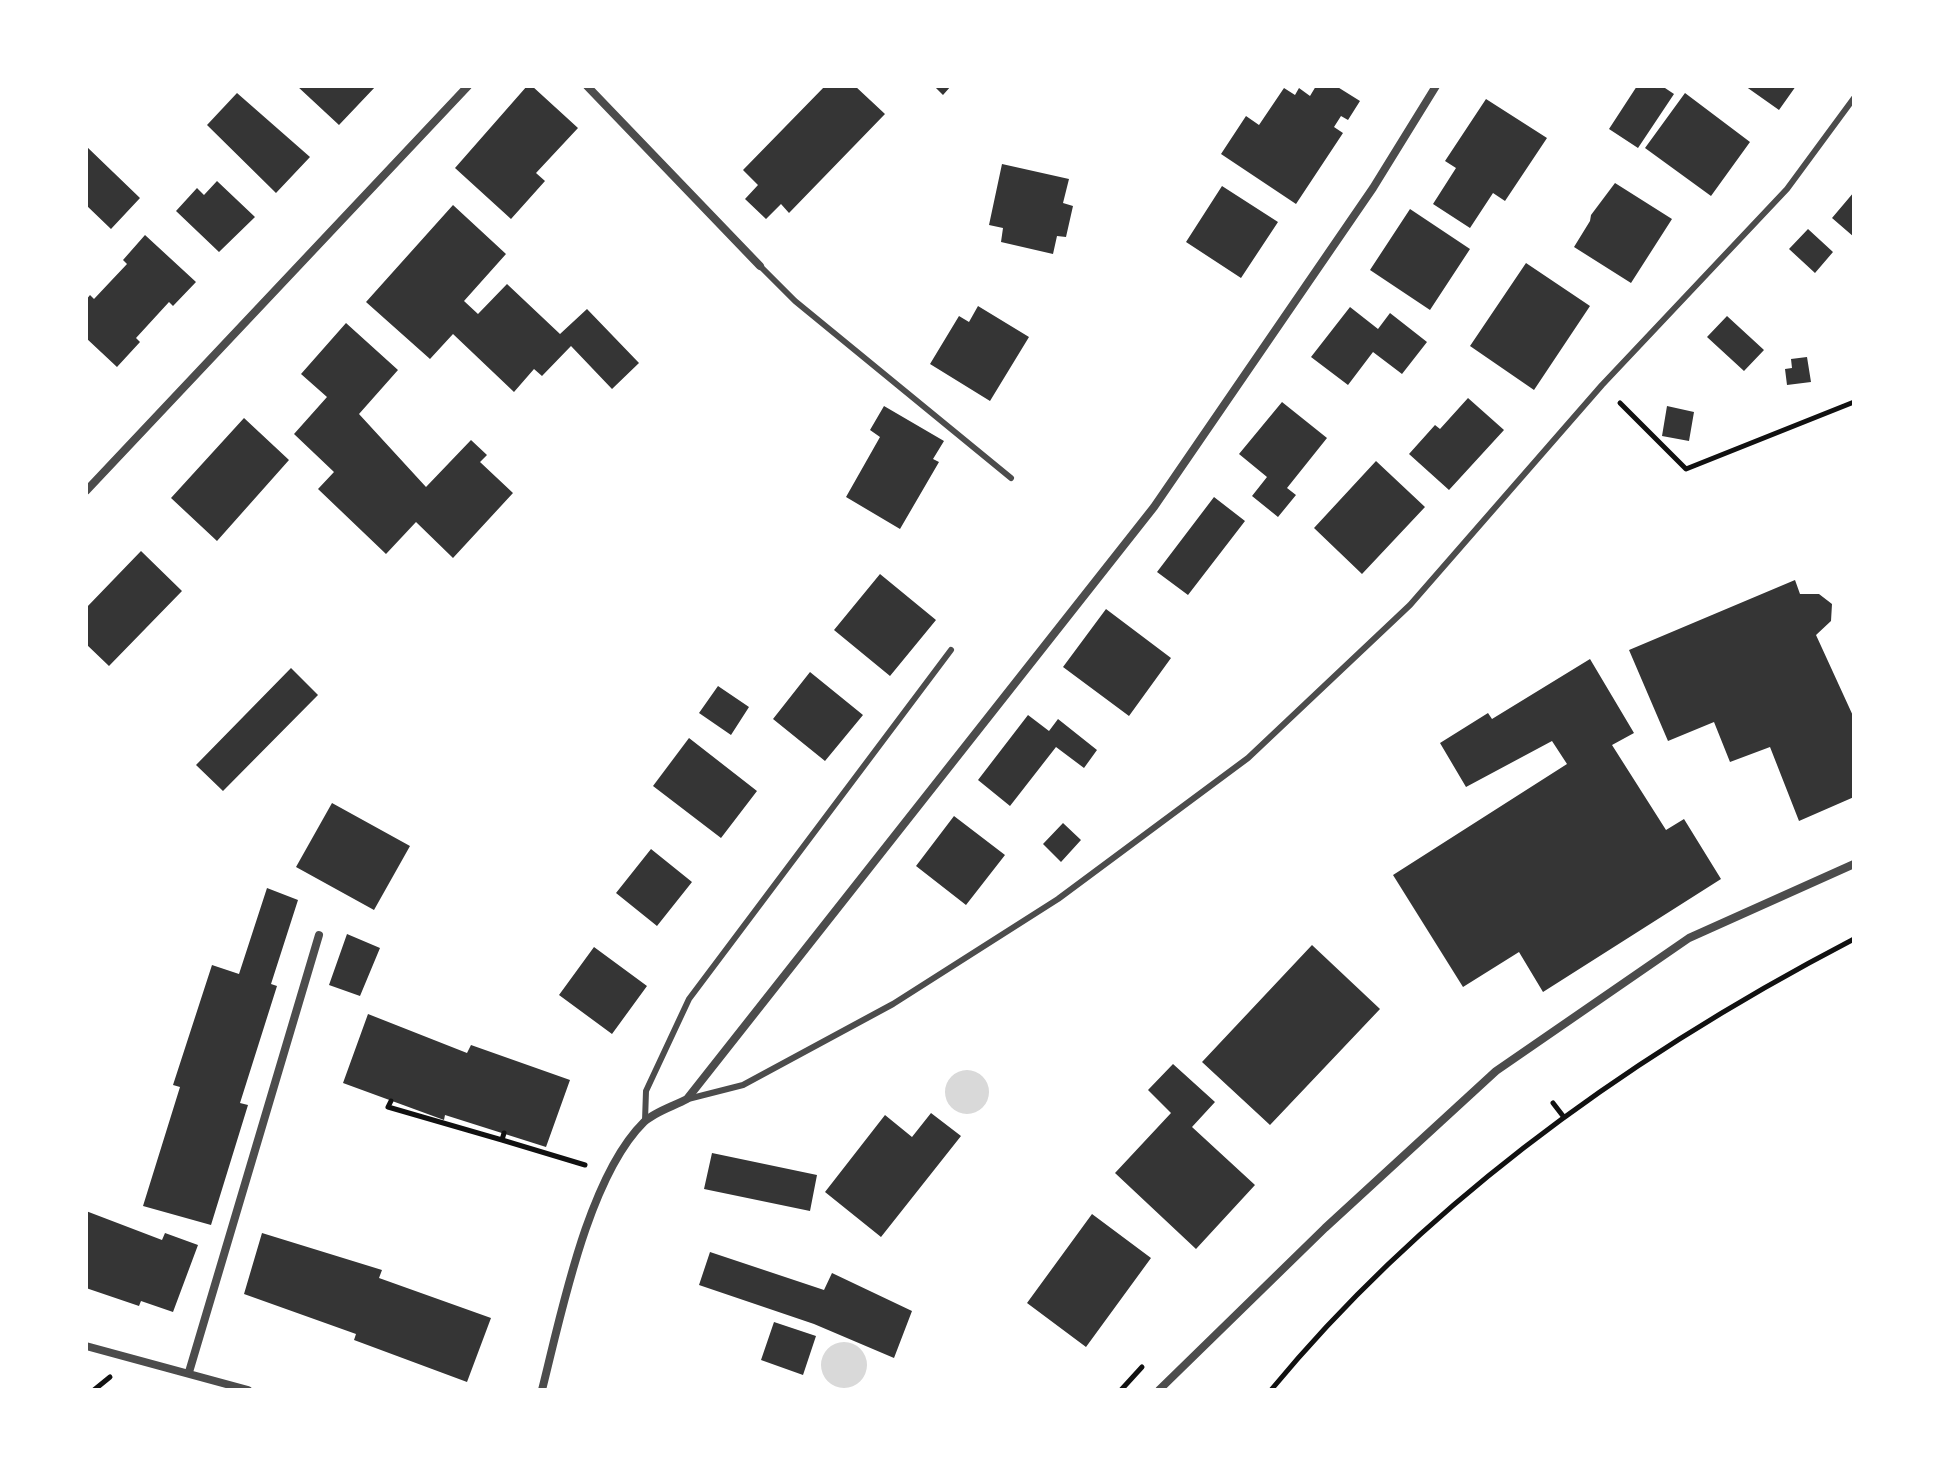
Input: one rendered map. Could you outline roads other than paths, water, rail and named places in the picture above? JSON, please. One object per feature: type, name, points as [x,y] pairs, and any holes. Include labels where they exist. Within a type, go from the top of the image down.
[{"type":"street","points":[[86,491],[468,86]]},
{"type":"street","points":[[587,86],[760,266]]},
{"type":"street","points":[[542,1390],[563,1298],[609,1173],[645,1121],[687,1099],[1154,507],[1373,188],[1436,86]]},
{"type":"street","points":[[1159,1390],[1325,1228],[1496,1071],[1689,938],[1854,864]]},
{"type":"street","points":[[189,1372],[319,935]]},
{"type":"street","points":[[86,1346],[248,1390]]},
{"type":"lane","points":[[687,1099],[743,1085],[893,1004],[1058,899],[1248,758],[1410,605],[1602,385],[1787,189],[1854,98]]},
{"type":"lane","points":[[760,266],[795,301],[1011,478]]},
{"type":"lane","points":[[645,1121],[646,1091],[689,999],[951,650]]}]
